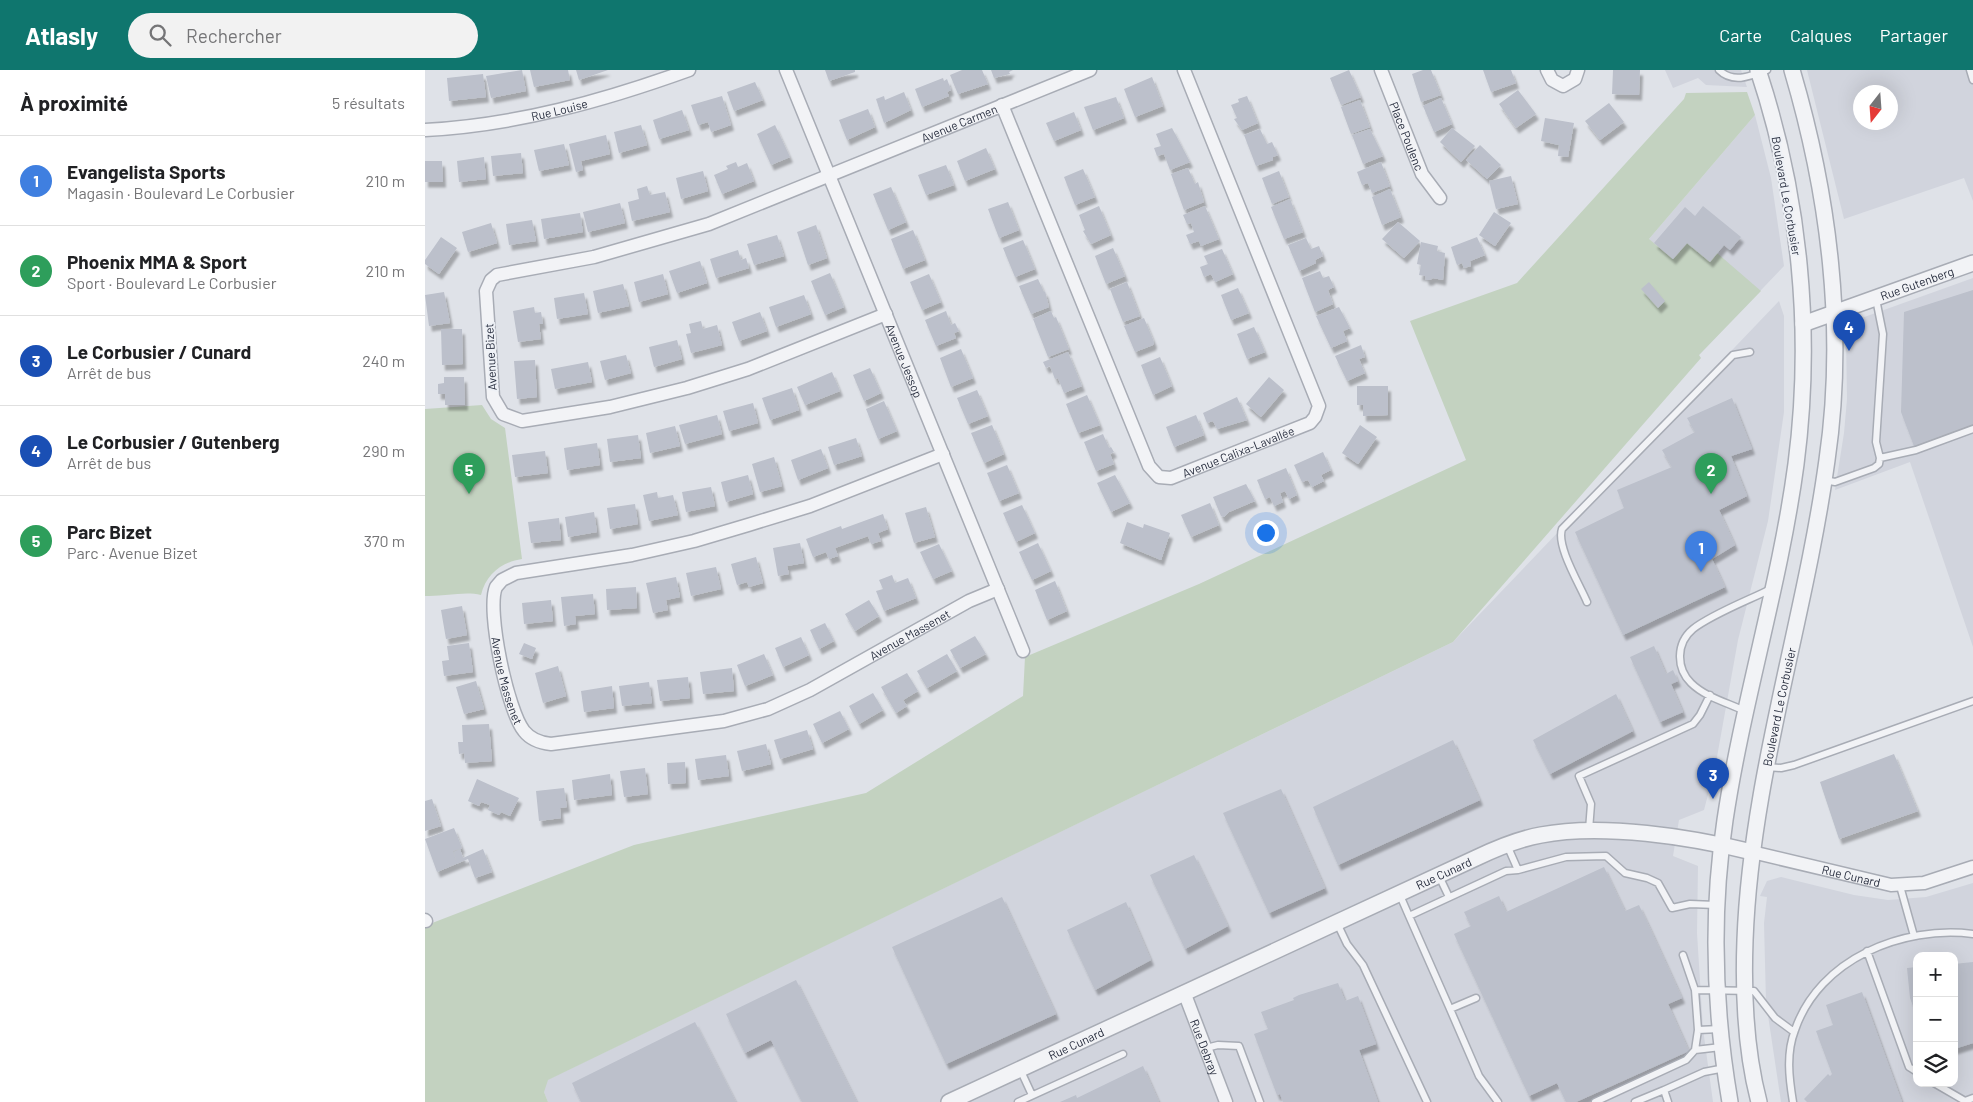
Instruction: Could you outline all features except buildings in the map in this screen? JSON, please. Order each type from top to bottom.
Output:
[{"type":"street","name":"Rue Louise","points":[[425,130],[502,122],[551,113],[615,96],[689,70]]},
{"type":"street","name":"Avenue Jessop","points":[[786,70],[828,177],[886,314],[1023,651]]},
{"type":"street","name":"Avenue Carmen","points":[[828,177],[1090,70]]},
{"type":"street","name":"Avenue Calixa-Lavallée","points":[[1002,105],[1149,466],[1159,477],[1171,478],[1310,423],[1315,417],[1319,406],[1184,70]]},
{"type":"street","name":"Place Poulenc","points":[[1381,70],[1422,174],[1440,198]]},
{"type":"street","points":[[1547,70],[1552,80],[1563,86],[1575,79],[1578,70]]},
{"type":"street","name":"Boulevard Le Corbusier","points":[[1759,1102],[1748,1046],[1744,990],[1751,852],[1765,767],[1824,480],[1833,399],[1834,313],[1825,220],[1808,128],[1792,70]]},
{"type":"street","name":"Boulevard Le Corbusier","points":[[1730,1102],[1722,1047],[1717,989],[1717,905],[1722,845],[1726,813],[1797,457],[1801,406],[1803,324],[1798,261],[1786,176],[1761,71]]},
{"type":"street","name":"Avenue Bizet","points":[[828,177],[725,219],[669,238],[594,257],[497,275],[491,280],[486,291],[494,401],[507,417],[522,421],[629,402],[748,369],[886,314]]},
{"type":"street","name":"Rue Gutenberg","points":[[1834,313],[1973,263]]},
{"type":"street","points":[[1803,324],[1834,313]]},
{"type":"street","name":"Avenue Massenet","points":[[943,454],[810,506],[694,541],[611,559],[511,575],[496,587],[493,608],[504,671],[519,722],[531,737],[551,744],[724,721],[753,714],[795,698],[969,601],[998,589]]},
{"type":"street","name":"Rue Cunard","points":[[949,1102],[1439,875],[1507,845],[1547,834],[1589,831],[1675,838],[1722,845],[1880,884],[1900,886],[1936,880],[1973,867]]},
{"type":"street","name":"Rue Debray","points":[[1184,992],[1226,1102]]},
{"type":"lane","points":[[1719,70],[1728,76],[1739,78],[1761,71]]},
{"type":"lane","points":[[1970,70],[1973,80]]},
{"type":"lane","points":[[1824,480],[1835,482],[1874,468],[1879,464],[1880,458],[1876,442],[1883,334],[1876,298]]},
{"type":"lane","points":[[1587,602],[1563,547],[1560,535],[1562,529],[1733,355],[1750,352]]},
{"type":"lane","points":[[1880,458],[1916,450],[1973,429]]},
{"type":"lane","points":[[1747,712],[1710,695],[1691,683],[1682,670],[1680,656],[1683,642],[1693,629],[1772,588]]},
{"type":"lane","points":[[1589,831],[1591,804],[1579,776],[1693,724],[1710,695]]},
{"type":"lane","points":[[1765,767],[1781,768],[1794,765],[1973,701]]},
{"type":"lane","points":[[1507,845],[1518,870]]},
{"type":"lane","points":[[1409,916],[1506,871],[1518,870],[1566,857],[1601,855],[1613,861],[1625,873],[1659,883],[1672,908],[1690,904],[1717,905]]},
{"type":"lane","points":[[1439,875],[1449,897]]},
{"type":"lane","points":[[1900,886],[1915,936]]},
{"type":"lane","points":[[1399,893],[1479,1076],[1498,1102]]},
{"type":"lane","points":[[1336,922],[1347,944],[1363,965],[1427,1102]]},
{"type":"lane","points":[[1793,1102],[1789,1071],[1794,1032],[1805,1008],[1828,980],[1852,959],[1867,951],[1915,936],[1942,932],[1973,934]]},
{"type":"lane","points":[[1867,951],[1909,1067],[1913,1070]]},
{"type":"lane","points":[[1595,1102],[1685,1060],[1695,1050],[1698,1030],[1695,990],[1683,955]]},
{"type":"lane","points":[[1695,990],[1751,990],[1758,994],[1775,1018],[1794,1032]]},
{"type":"lane","points":[[1450,1009],[1476,998]]},
{"type":"lane","points":[[1698,1030],[1720,1029]]},
{"type":"lane","points":[[1206,1048],[1219,1045],[1239,1046],[1260,1102]]},
{"type":"lane","points":[[1695,1050],[1722,1047]]},
{"type":"lane","points":[[1018,1102],[1123,1054]]},
{"type":"lane","points":[[1635,1102],[1704,1072],[1725,1068]]},
{"type":"lane","points":[[1020,1069],[1032,1095]]},
{"type":"lane","points":[[1941,1087],[1965,1101],[1973,1098]]},
{"type":"lane","points":[[1664,1090],[1668,1102]]},
{"type":"shaded area","points":[[1665,70],[1741,70],[1747,87],[1706,85],[1698,78],[1673,88]]},
{"type":"shaded area","points":[[1807,70],[1973,70],[1973,201],[1964,178],[1844,219]]},
{"type":"shaded area","points":[[1755,115],[1771,178],[1784,266],[1699,355],[1649,239]]},
{"type":"shaded area","points":[[1973,278],[1973,647],[1910,462],[1835,490],[1847,399],[1846,336],[1852,324],[1856,320]]},
{"type":"shaded area","points":[[1779,301],[1784,316],[1784,412],[1768,521],[1738,640],[1715,768],[1704,810],[1679,820],[1673,856],[1698,866],[1697,933],[1703,1029],[1713,1102],[548,1102],[543,1082],[1453,642]]},
{"type":"shaded area","points":[[1781,877],[1854,895],[1888,900],[1926,897],[1973,883],[1973,1102],[1781,1102],[1766,1002],[1764,923],[1767,897],[1760,896],[1767,881]]},
{"type":"green space","points":[[1747,92],[1755,115],[1649,239],[1673,259],[1687,243],[1717,253],[1761,291],[1699,355],[1701,358],[1453,642],[548,1080],[544,1092],[548,1102],[425,1102],[425,927],[427,925],[634,845],[866,793],[1023,696],[1025,657],[1199,584],[1466,460],[1410,321],[1517,283],[1684,99],[1686,93]]},
{"type":"green space","points":[[482,405],[491,419],[505,428],[522,559],[508,563],[496,570],[487,581],[481,595],[425,596],[425,409]]},
{"type":"place","name":"Le Corbusier / Gutenberg","points":[[1849,351]]},
{"type":"place","name":"Parc Bizet","points":[[469,494]]},
{"type":"place","name":"Phoenix MMA & Sport","points":[[1711,494]]},
{"type":"place","name":"Evangelista Sports","points":[[1701,572]]},
{"type":"place","name":"Le Corbusier / Cunard","points":[[1713,799]]}]
